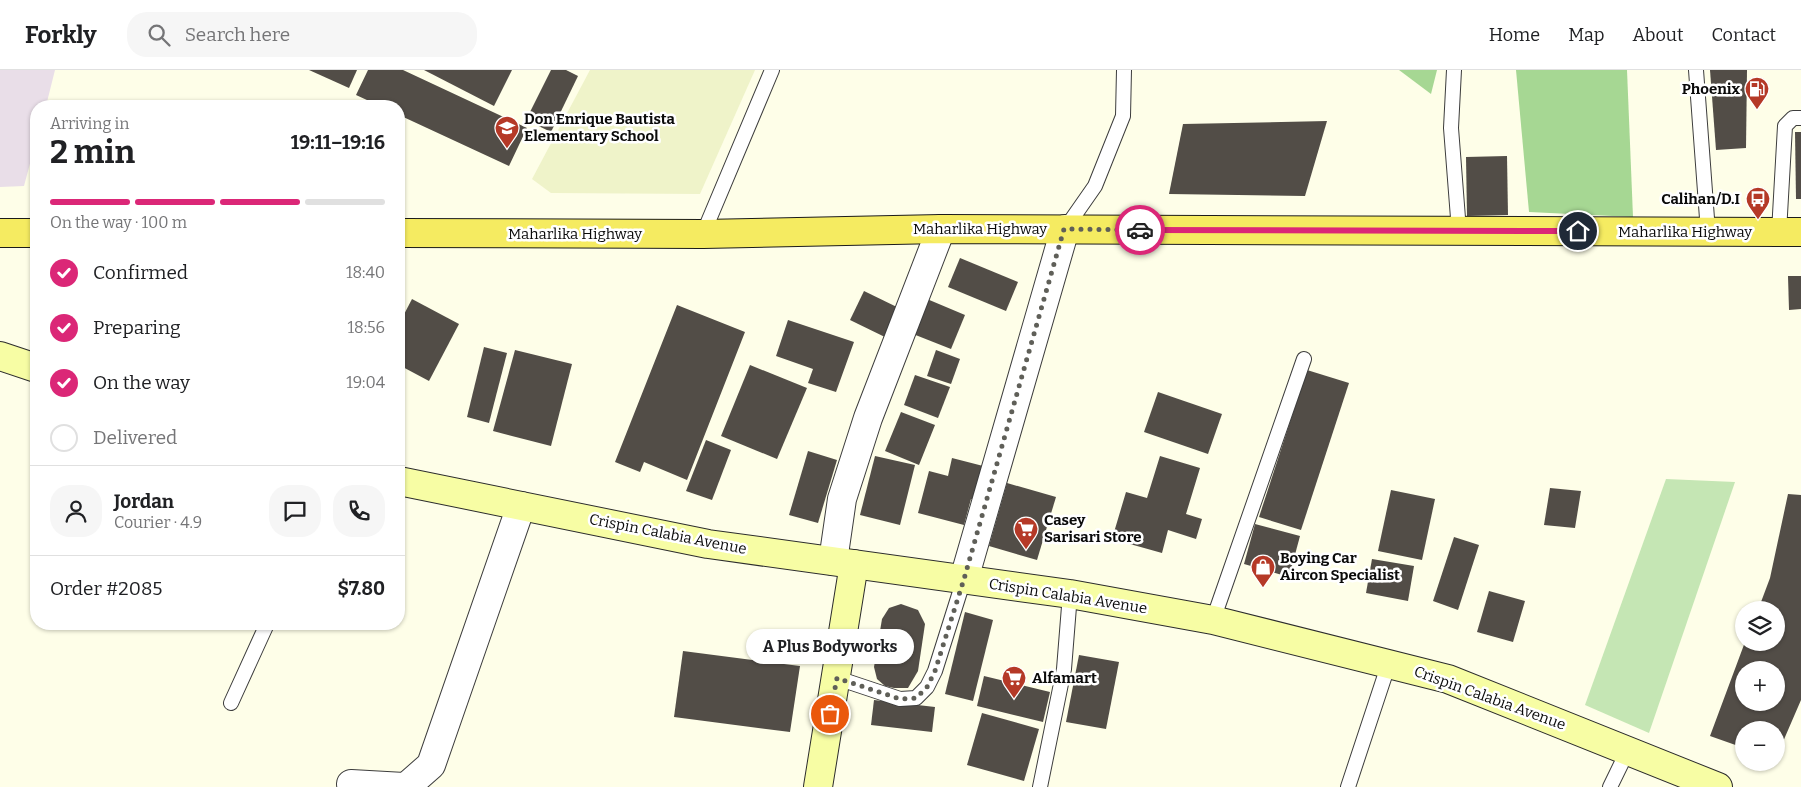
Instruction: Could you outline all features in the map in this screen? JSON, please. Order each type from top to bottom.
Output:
[{"type":"main road","name":"Maharlika Highway","points":[[405,233],[703,234],[941,228],[1790,232]]},
{"type":"main road","points":[[0,234],[30,233]]},
{"type":"main road","points":[[0,356],[30,366]]},
{"type":"main road","name":"Crispin Calabia Avenue","points":[[405,482],[708,544],[1070,594],[1213,620],[1448,679],[1718,787]]},
{"type":"main road","points":[[818,787],[837,678],[843,563]]},
{"type":"street","points":[[843,563],[842,499],[868,418],[941,228]]},
{"type":"street","points":[[964,579],[1064,229]]},
{"type":"street","points":[[351,784],[405,787],[431,765],[521,506]]},
{"type":"lane","points":[[703,234],[772,70]]},
{"type":"lane","points":[[1064,229],[1094,186],[1123,116],[1124,70]]},
{"type":"lane","points":[[1454,70],[1451,128],[1459,231]]},
{"type":"lane","points":[[1696,70],[1708,232]]},
{"type":"lane","points":[[1790,232],[1785,126],[1793,118],[1801,118]]},
{"type":"lane","points":[[1213,620],[1304,359]]},
{"type":"lane","points":[[837,678],[900,699],[916,698],[927,687],[935,671],[964,579]]},
{"type":"lane","points":[[1040,787],[1064,669],[1070,594]]},
{"type":"lane","points":[[231,703],[264,630]]},
{"type":"lane","points":[[1348,787],[1389,663]]},
{"type":"lane","points":[[1610,787],[1628,750]]},
{"type":"shaded area","points":[[0,70],[55,70],[48,100],[30,100],[30,164],[24,186],[0,187]]},
{"type":"green space","points":[[590,70],[755,70],[700,194],[551,193],[532,179]]},
{"type":"green space","points":[[1399,70],[1437,70],[1431,94]]},
{"type":"green space","points":[[1516,70],[1627,70],[1633,217],[1529,212]]},
{"type":"green space","points":[[1666,479],[1735,482],[1649,733],[1585,705]]},
{"type":"building","points":[[309,70],[357,70],[349,88]]},
{"type":"building","points":[[368,70],[403,70],[527,128],[509,166],[405,118],[405,100],[367,100],[356,95]]},
{"type":"building","points":[[424,70],[512,70],[494,106]]},
{"type":"building","points":[[551,70],[566,70],[578,76],[551,132],[526,120]]},
{"type":"building","points":[[1710,70],[1747,70],[1746,148],[1716,150]]},
{"type":"building","points":[[1327,121],[1305,196],[1169,194],[1183,124]]},
{"type":"building","points":[[1795,132],[1801,132],[1801,199],[1796,199]]},
{"type":"building","points":[[1507,156],[1508,215],[1467,216],[1466,157]]},
{"type":"building","points":[[960,258],[1018,282],[1006,311],[948,287]]},
{"type":"building","points":[[1788,276],[1801,276],[1801,309],[1789,310]]},
{"type":"building","points":[[864,291],[903,310],[889,339],[850,320]]},
{"type":"building","points":[[412,299],[459,324],[429,381],[405,368],[405,312]]},
{"type":"building","points":[[927,299],[965,315],[951,349],[913,334]]},
{"type":"building","points":[[677,305],[745,332],[687,480],[644,462],[640,472],[615,462]]},
{"type":"building","points":[[788,320],[854,342],[836,392],[808,383],[813,369],[776,356]]},
{"type":"building","points":[[484,347],[507,353],[489,423],[467,417]]},
{"type":"building","points":[[515,350],[572,364],[551,446],[493,431]]},
{"type":"building","points":[[936,350],[960,359],[951,384],[927,376]]},
{"type":"building","points":[[750,365],[807,388],[777,459],[721,436]]},
{"type":"building","points":[[1307,370],[1349,383],[1301,530],[1259,517]]},
{"type":"building","points":[[915,375],[950,387],[938,418],[904,405]]},
{"type":"building","points":[[1158,392],[1222,414],[1208,454],[1144,432]]},
{"type":"building","points":[[901,412],[935,425],[919,465],[885,451]]},
{"type":"building","points":[[706,440],[731,450],[712,500],[686,491]]},
{"type":"building","points":[[808,451],[837,460],[818,523],[789,515]]},
{"type":"building","points":[[875,456],[915,465],[900,525],[860,515]]},
{"type":"building","points":[[1160,456],[1200,468],[1186,514],[1202,519],[1196,539],[1168,530],[1162,553],[1112,539],[1126,492],[1147,498]]},
{"type":"building","points":[[952,458],[987,467],[978,501],[971,499],[964,525],[918,513],[929,471],[948,476]]},
{"type":"building","points":[[1007,483],[1056,497],[1037,560],[989,546]]},
{"type":"building","points":[[1550,488],[1581,491],[1575,528],[1544,525]]},
{"type":"building","points":[[1391,490],[1435,499],[1422,560],[1378,551]]},
{"type":"building","points":[[1788,494],[1801,495],[1801,700],[1785,737],[1785,721],[1735,721],[1735,745],[1710,736],[1735,669],[1735,711],[1785,711],[1785,661],[1738,661],[1742,651],[1785,651],[1785,601],[1761,601],[1770,578]]},
{"type":"building","points":[[1255,524],[1300,536],[1289,577],[1244,564]]},
{"type":"building","points":[[1454,537],[1479,545],[1458,610],[1433,601]]},
{"type":"building","points":[[1372,559],[1414,566],[1408,601],[1366,593]]},
{"type":"building","points":[[1489,591],[1525,601],[1513,642],[1477,632]]},
{"type":"building","points":[[901,604],[918,610],[925,624],[918,671],[908,688],[894,688],[885,686],[877,679],[874,667],[882,619],[889,608]]},
{"type":"building","points":[[965,612],[993,620],[973,701],[945,694]]},
{"type":"building","points":[[683,651],[800,666],[790,732],[674,717]]},
{"type":"building","points":[[1079,655],[1119,662],[1106,729],[1066,722]]},
{"type":"building","name":"Alfamart","points":[[984,676],[1050,692],[1043,722],[977,706]]},
{"type":"building","points":[[874,700],[935,707],[932,732],[871,725]]},
{"type":"building","points":[[982,713],[1039,729],[1024,781],[967,765]]},
{"type":"way so far","points":[[830,714],[837,678],[900,699],[916,698],[927,687],[935,671],[964,579],[1064,229],[1140,230]]},
{"type":"place","name":"Phoenix","points":[[1757,110]]},
{"type":"place","name":"Don Enrique Bautista Elementary School","points":[[507,149]]},
{"type":"place","name":"Calihan/D.I","points":[[1758,220]]},
{"type":"place","name":"Casey Sarisari Store","points":[[1026,550]]},
{"type":"place","name":"Boying Car Aircon Specialist","points":[[1263,588]]},
{"type":"place","name":"Alfamart","points":[[1014,699]]},
{"type":"place","name":"A Plus Bodyworks","points":[[830,714]]},
{"type":"route","points":[[1140,230],[1578,231]]}]
